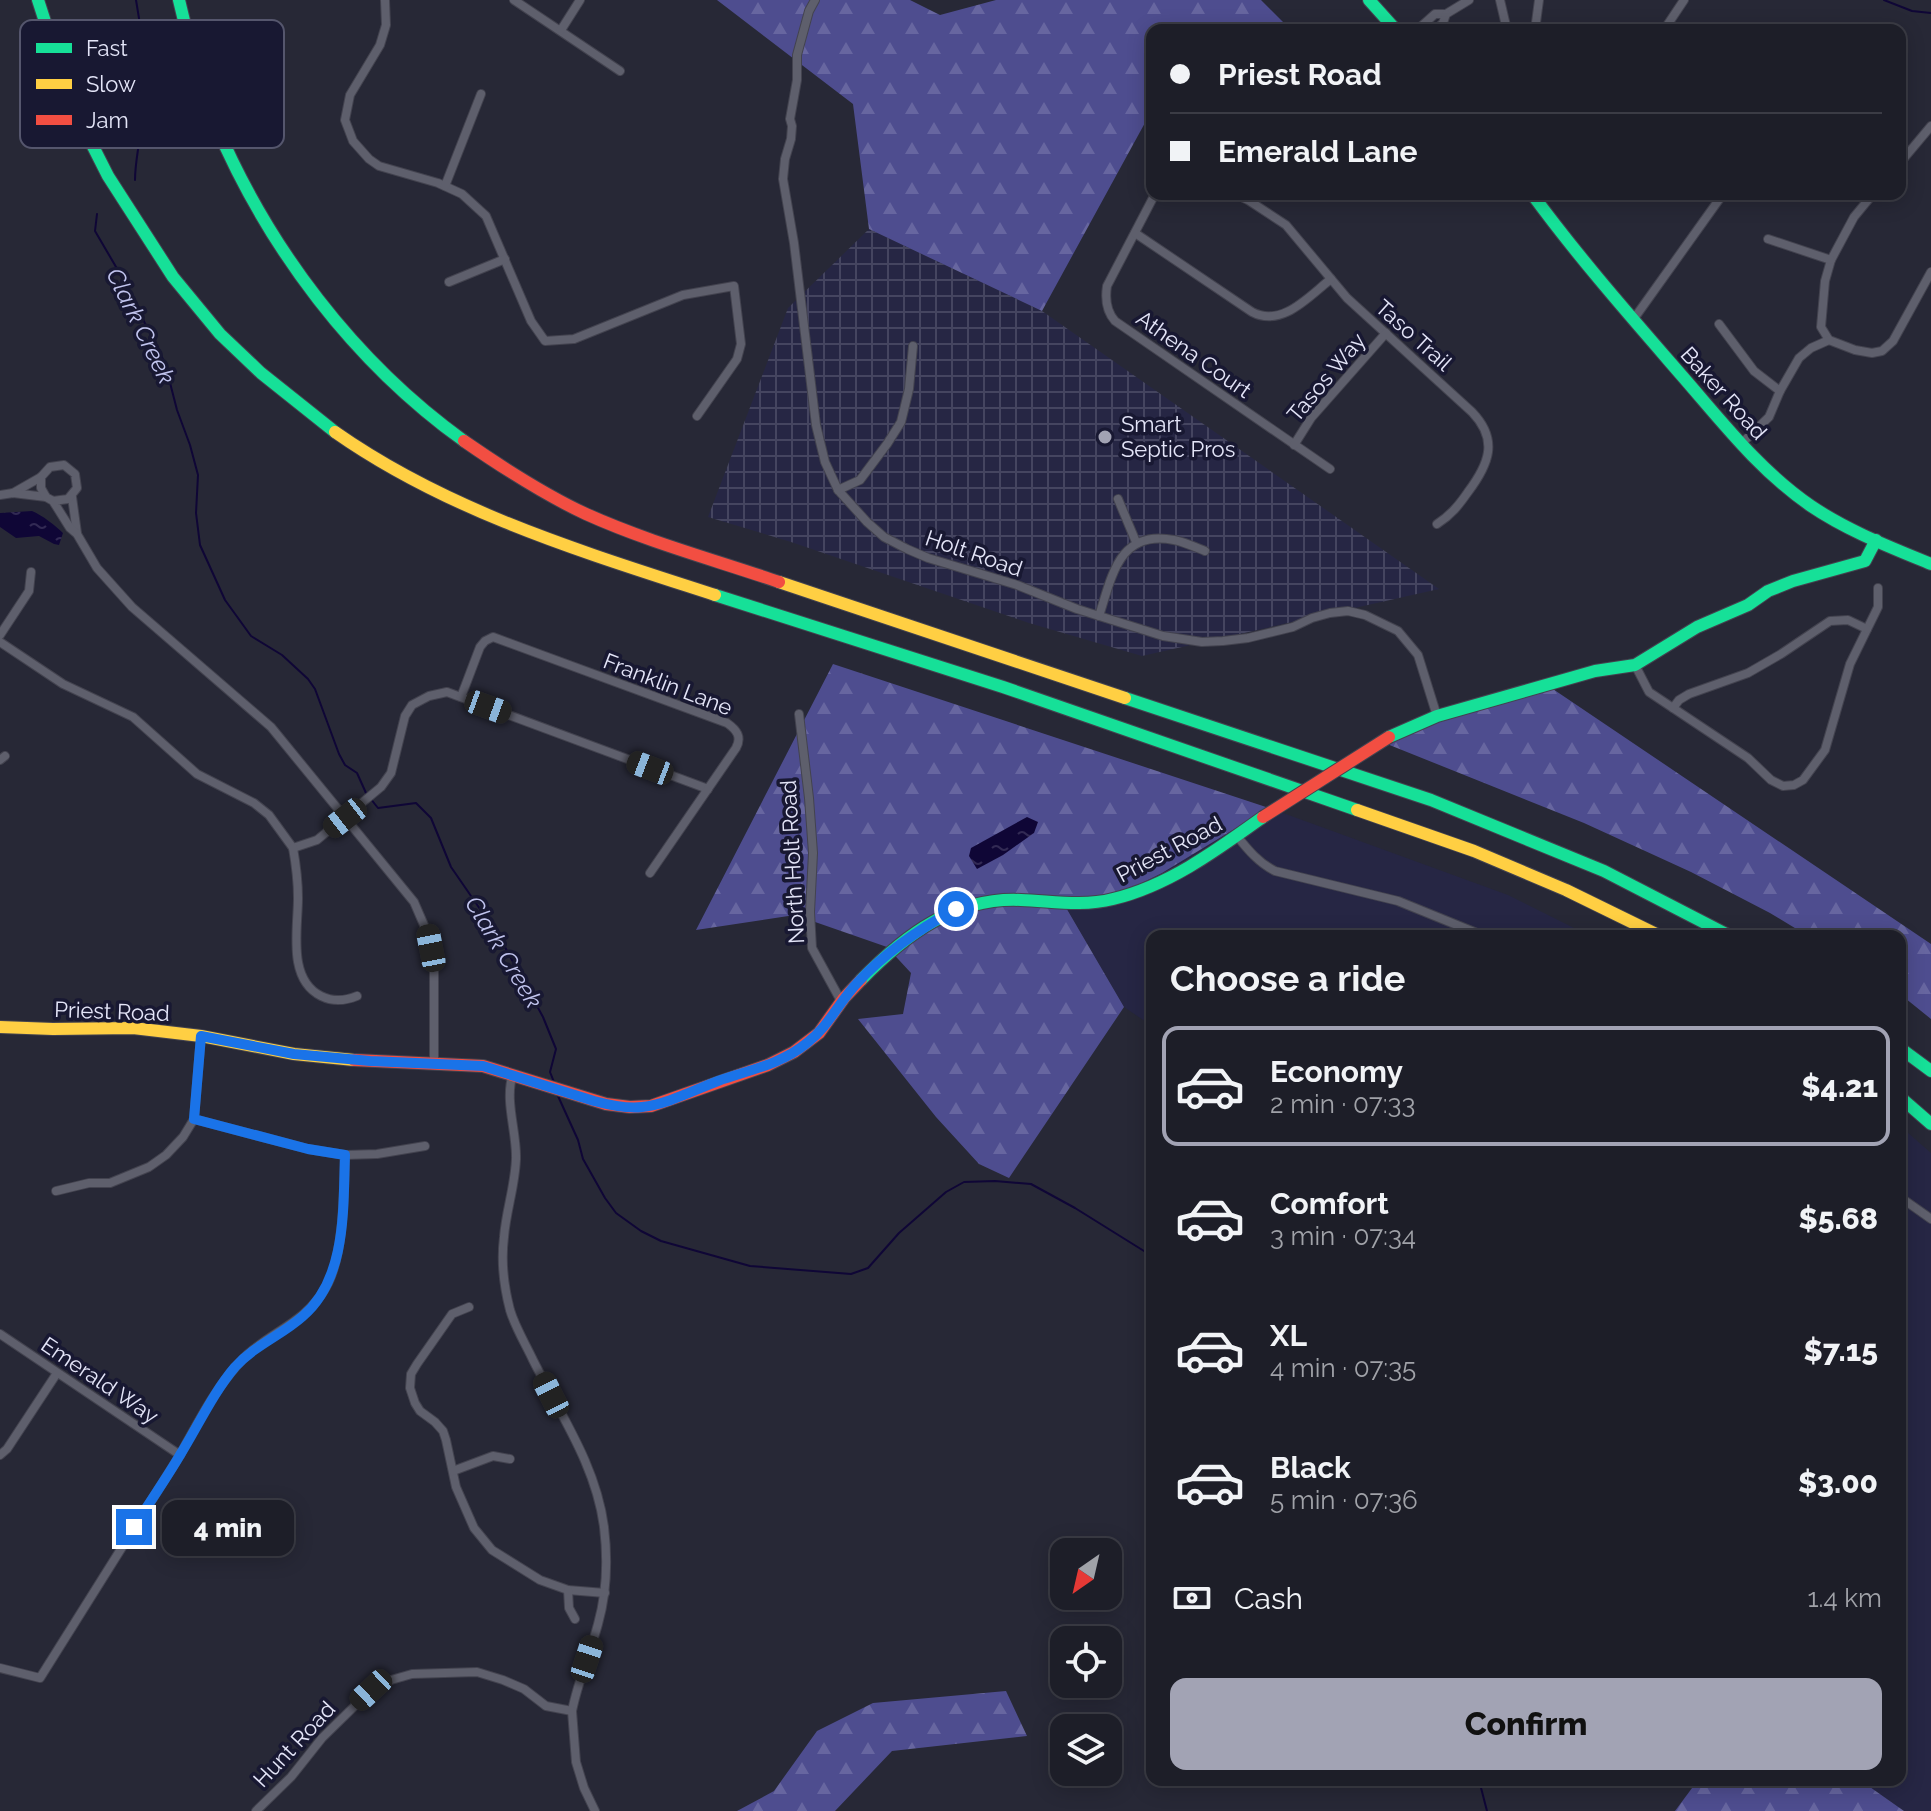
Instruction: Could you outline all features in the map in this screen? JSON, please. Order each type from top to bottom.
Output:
[{"type":"main road","points":[[38,0],[44,20]]},
{"type":"main road","points":[[179,0],[184,20]]},
{"type":"main road","points":[[1369,0],[1391,24]]},
{"type":"main road","points":[[94,148],[108,176],[173,277],[220,334],[321,423],[403,476],[484,514],[567,547],[1003,687],[1474,851],[1556,885],[1648,930]]},
{"type":"main road","points":[[227,148],[260,213],[299,276],[341,329],[388,378],[453,434],[522,480],[576,509],[654,540],[1431,800],[1604,871],[1718,930]]},
{"type":"main road","name":"Baker Road","points":[[1536,200],[1633,320],[1760,463],[1809,505],[1835,521],[1931,564]]},
{"type":"main road","name":"Priest Road","points":[[0,1027],[133,1028],[201,1036],[294,1054],[483,1066],[610,1105],[640,1107],[656,1104],[764,1068],[806,1045],[869,971],[937,919],[956,909],[1008,899],[1080,903],[1113,899],[1146,887],[1237,836],[1389,737],[1437,716],[1595,671],[1635,665],[1697,627],[1736,611],[1768,591],[1865,561],[1876,540]]},
{"type":"main road","points":[[1906,1045],[1931,1061]]},
{"type":"main road","points":[[1906,1052],[1931,1071]]},
{"type":"main road","points":[[1906,1091],[1931,1110]]},
{"type":"main road","points":[[1906,1102],[1931,1124]]},
{"type":"street","points":[[385,0],[386,25],[380,45],[350,95],[345,120],[353,141],[379,166],[445,186],[462,194],[486,216],[531,321],[545,341],[574,339],[683,295],[734,286],[741,344],[737,359],[697,416]]},
{"type":"street","points":[[514,0],[620,71]]},
{"type":"street","points":[[561,30],[580,0]]},
{"type":"street","name":"Holt Road","points":[[815,0],[797,55],[797,80],[790,119],[791,139],[783,179],[816,425],[825,462],[838,490],[884,537],[907,549],[1163,636],[1202,642],[1248,638],[1293,627],[1330,613],[1348,611],[1365,615],[1398,631],[1418,655],[1437,716]]},
{"type":"street","points":[[1424,24],[1435,14],[1446,14],[1469,0]]},
{"type":"street","points":[[1500,0],[1506,24]]},
{"type":"street","points":[[1536,24],[1539,0]]},
{"type":"street","points":[[1668,24],[1684,0]]},
{"type":"street","points":[[1442,24],[1446,14]]},
{"type":"street","points":[[445,186],[481,94]]},
{"type":"street","points":[[1906,156],[1931,126]]},
{"type":"street","name":"Athena Court","points":[[1152,200],[1107,286],[1106,300],[1111,317],[1330,469]]},
{"type":"street","name":"Taso Trail","points":[[1252,200],[1286,225],[1347,298],[1478,419],[1489,445],[1484,469],[1452,513],[1437,524]]},
{"type":"street","points":[[1633,320],[1719,200]]},
{"type":"street","points":[[1868,200],[1854,217],[1831,260],[1825,281],[1821,327],[1829,340],[1855,350],[1882,351],[1893,341],[1931,272]]},
{"type":"street","points":[[1135,233],[1264,317],[1289,312],[1331,279]]},
{"type":"street","points":[[1768,239],[1831,260]]},
{"type":"street","points":[[449,282],[505,259]]},
{"type":"street","points":[[1719,324],[1754,371],[1780,391]]},
{"type":"street","name":"Tasos Way","points":[[1294,445],[1311,418],[1386,333]]},
{"type":"street","points":[[1742,443],[1769,417],[1799,358],[1811,348],[1829,340]]},
{"type":"street","points":[[838,490],[860,480],[901,422],[909,389],[913,346]]},
{"type":"street","points":[[13,493],[41,477],[46,469],[55,465],[69,467],[78,484],[72,497],[77,534]]},
{"type":"street","points":[[41,477],[41,488],[118,594],[271,727],[414,902],[427,932],[434,964],[434,1064]]},
{"type":"street","points":[[0,495],[13,493],[63,501],[72,497]]},
{"type":"street","points":[[1118,499],[1136,542]]},
{"type":"street","points":[[1099,616],[1114,571],[1136,542],[1156,538],[1175,540],[1205,551]]},
{"type":"street","points":[[0,635],[29,591],[31,572]]},
{"type":"street","points":[[1635,665],[1649,692],[1748,758],[1771,780],[1783,786],[1794,785],[1803,780],[1825,750],[1850,664],[1878,607],[1878,588]]},
{"type":"street","points":[[1673,708],[1689,694],[1748,673],[1830,621],[1848,620],[1867,629]]},
{"type":"street","name":"Franklin Lane","points":[[461,697],[480,647],[493,637],[727,723],[737,731],[738,744],[650,873]]},
{"type":"street","points":[[0,642],[63,684],[133,717],[197,774],[254,803],[269,815],[293,848],[297,870],[297,958],[302,978],[323,997],[337,1001],[357,996]]},
{"type":"street","points":[[293,848],[317,840],[373,795],[391,773],[405,716],[412,705],[429,696],[447,692],[708,789]]},
{"type":"street","name":"North Holt Road","points":[[799,714],[813,853],[812,948],[841,1001]]},
{"type":"street","points":[[1237,836],[1254,856],[1275,871],[1398,901],[1469,930]]},
{"type":"street","points":[[56,1191],[89,1183],[110,1183],[149,1167],[183,1137],[194,1119],[201,1036]]},
{"type":"street","points":[[513,1074],[510,1094],[516,1156],[503,1238],[507,1296],[516,1326],[579,1444],[595,1489],[605,1541],[605,1593],[572,1711],[576,1762],[595,1811]]},
{"type":"street","points":[[194,1119],[308,1149],[345,1155],[377,1154],[425,1146]]},
{"type":"street","points":[[0,1668],[40,1678],[234,1368],[250,1352],[303,1317],[326,1288],[339,1244],[345,1155]]},
{"type":"street","points":[[1906,1201],[1931,1219]]},
{"type":"street","points":[[469,1307],[452,1314],[411,1374],[410,1388],[420,1411],[443,1431],[456,1487],[474,1528],[492,1550],[540,1580],[568,1590],[605,1593]]},
{"type":"street","name":"Emerald Way","points":[[0,1334],[180,1455]]},
{"type":"street","points":[[0,1455],[57,1373]]},
{"type":"street","points":[[453,1471],[493,1456],[510,1459]]},
{"type":"street","points":[[568,1590],[569,1608],[575,1619]]},
{"type":"street","name":"Hunt Road","points":[[256,1811],[291,1777],[322,1738],[371,1690],[402,1677],[477,1672],[524,1689],[546,1706],[572,1711]]},
{"type":"shaded area","points":[[869,229],[1042,311],[1439,589],[1142,656],[1029,623],[708,517],[788,308]]},
{"type":"shaded area","points":[[1269,808],[1508,895],[1578,930],[1146,930],[1146,1022],[1124,1007],[1061,899]]},
{"type":"shaded area","points":[[1906,1131],[1931,1153],[1931,1811],[1904,1811],[1869,1786],[1906,1786]]},
{"type":"green space","points":[[717,0],[910,0],[940,15],[996,0],[1261,0],[1285,24],[1146,24],[1146,121],[1042,311],[869,229],[853,104]]},
{"type":"green space","points":[[833,664],[1269,808],[1134,887],[1096,897],[1061,899],[1124,1007],[1009,1178],[979,1164],[936,1117],[858,1019],[903,1014],[911,973],[887,947],[795,915],[696,930]]},
{"type":"green space","points":[[1544,683],[1931,944],[1931,1019],[1906,999],[1906,930],[1798,930],[1691,872],[1584,823],[1377,740]]},
{"type":"green space","points":[[1006,1691],[1027,1736],[892,1751],[835,1811],[737,1811],[774,1791],[817,1731],[873,1703]]},
{"type":"green space","points":[[1694,1786],[1869,1786],[1904,1811],[1675,1811]]},
{"type":"water","points":[[32,511],[63,533],[59,545],[39,536],[16,538],[0,527],[0,513]]},
{"type":"water","points":[[1027,817],[1038,822],[1034,833],[977,869],[969,856],[971,848]]},
{"type":"waterway","name":"Clark Creek","points":[[136,0],[139,20]]},
{"type":"waterway","points":[[1884,0],[1912,11],[1931,13]]},
{"type":"waterway","name":"Clark Creek","points":[[135,180],[138,148]]},
{"type":"waterway","name":"Clark Creek","points":[[97,214],[95,231],[119,272],[168,375],[198,475],[196,513],[200,545],[225,600],[251,636],[282,655],[308,679],[315,689],[339,754],[345,765],[357,773],[366,793]]},
{"type":"waterway","name":"Clark Creek","points":[[370,798],[378,808],[416,803],[431,818],[451,867],[500,938],[543,1017],[556,1049],[550,1072],[554,1082]]},
{"type":"waterway","name":"Clark Creek","points":[[558,1096],[583,1159],[616,1213],[661,1241],[750,1266],[851,1274],[868,1268],[899,1233],[946,1192],[964,1182],[1031,1184],[1146,1252]]},
{"type":"waterway","name":"Clark Creek","points":[[1481,1786],[1487,1811]]},
{"type":"traffic: fast","points":[[38,0],[44,20]]},
{"type":"traffic: fast","points":[[179,0],[184,20]]},
{"type":"traffic: fast","points":[[1369,0],[1391,24]]},
{"type":"traffic: fast","points":[[94,148],[108,176],[173,277],[220,334],[261,373],[335,432]]},
{"type":"traffic: fast","points":[[226,148],[261,214],[318,299],[386,376],[464,441]]},
{"type":"traffic: fast","points":[[1537,200],[1625,310],[1728,429],[1775,478],[1811,506],[1840,523],[1931,564]]},
{"type":"traffic: fast","points":[[1389,737],[1437,716],[1595,671],[1635,665],[1697,627],[1748,605],[1768,591],[1865,561],[1876,540]]},
{"type":"traffic: fast","points":[[715,595],[1003,687],[1357,810]]},
{"type":"traffic: fast","points":[[1125,698],[1431,800],[1604,871],[1718,930]]},
{"type":"traffic: fast","points":[[861,980],[914,934],[953,912],[997,901],[1090,903],[1133,893],[1191,866],[1263,817]]},
{"type":"traffic: fast","points":[[1906,1052],[1931,1071]]},
{"type":"traffic: fast","points":[[1906,1102],[1931,1124]]},
{"type":"traffic: slow","points":[[335,432],[424,485],[471,507],[567,546],[715,595]]},
{"type":"traffic: slow","points":[[779,582],[1125,698]]},
{"type":"traffic: slow","points":[[1357,810],[1474,851],[1566,890],[1648,930]]},
{"type":"traffic: slow","points":[[0,1027],[133,1028],[201,1036],[294,1054],[354,1060]]},
{"type":"traffic: jam","points":[[464,441],[554,498],[586,514],[657,542],[779,582]]},
{"type":"traffic: jam","points":[[1263,817],[1389,737]]},
{"type":"traffic: jam","points":[[354,1060],[483,1066],[606,1104],[651,1106],[768,1065],[794,1052],[819,1033],[861,980]]},
{"type":"place","name":"Smart Septic Pros","points":[[1105,437]]},
{"type":"route","points":[[134,1527],[234,1368],[250,1352],[303,1317],[326,1288],[339,1244],[345,1155],[308,1149],[194,1119],[201,1036],[294,1054],[483,1066],[594,1101],[640,1107],[764,1068],[806,1045],[869,971],[937,919],[956,909]]}]
